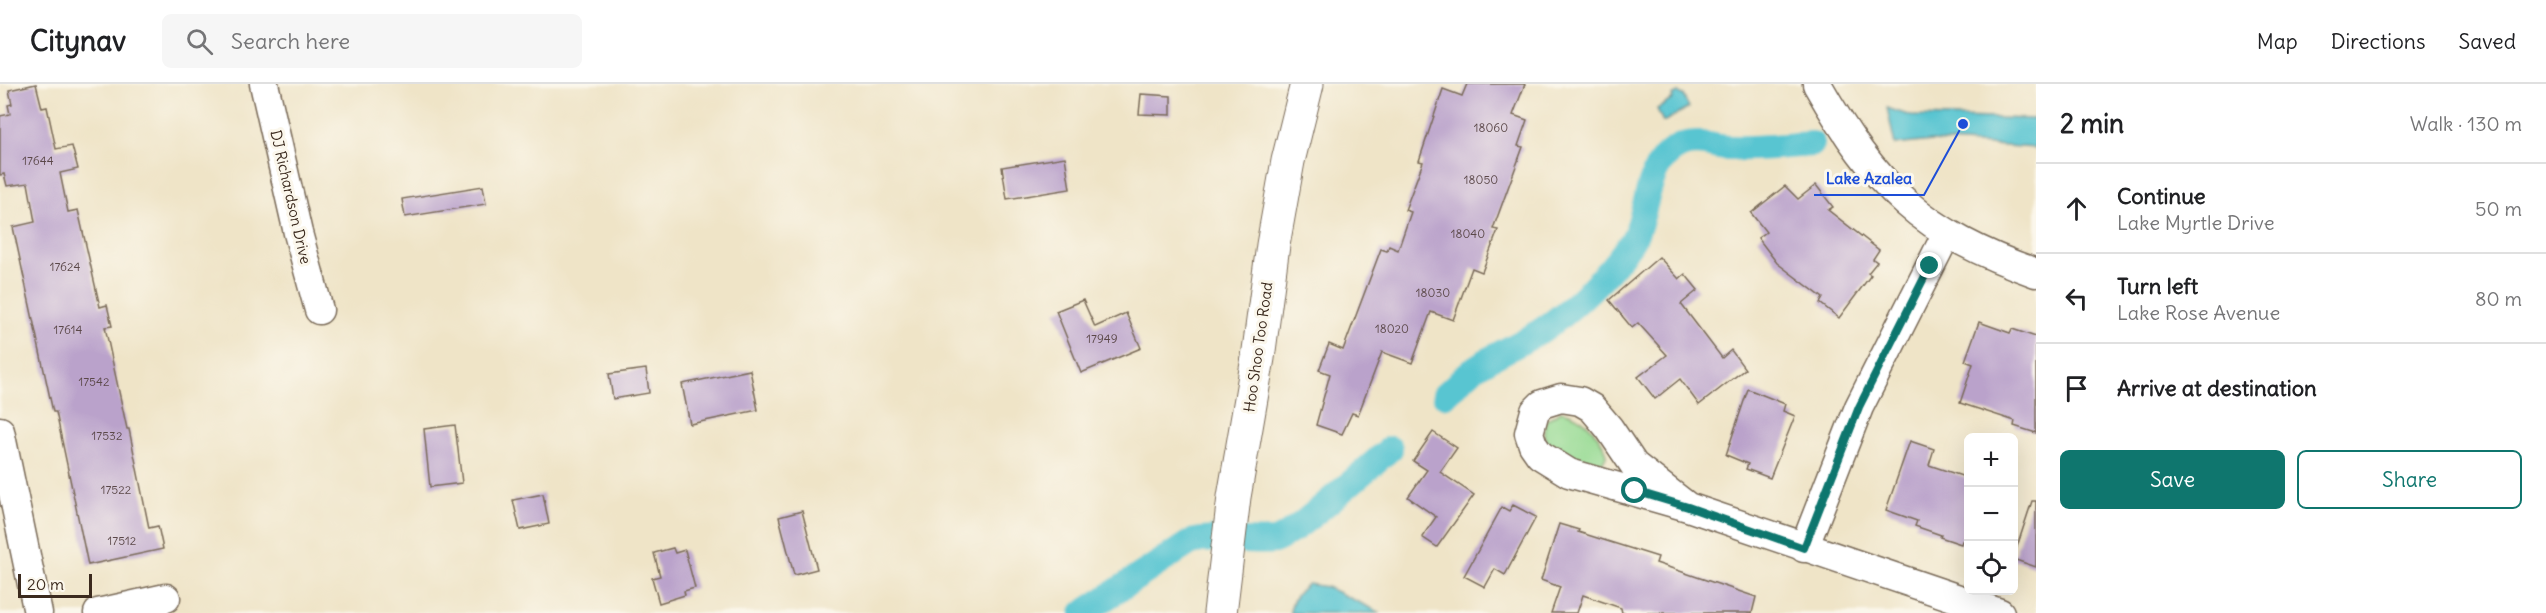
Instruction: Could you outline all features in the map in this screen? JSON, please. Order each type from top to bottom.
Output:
[{"type":"street","name":"DJ Richardson Drive","points":[[264,84],[298,233],[319,310]]},
{"type":"street","name":"Hoo Shoo Too Road","points":[[1220,613],[1275,234],[1288,160],[1307,84]]},
{"type":"street","points":[[1817,84],[1866,162],[1899,198],[1947,233],[2005,262],[2036,273]]},
{"type":"street","points":[[1804,548],[1859,407],[1947,233]]},
{"type":"street","points":[[1688,507],[1634,465],[1609,428],[1592,408],[1580,401],[1561,398],[1542,404],[1535,411],[1529,433],[1533,445],[1540,455],[1553,466],[1569,473],[1688,507],[2000,613]]},
{"type":"street","points":[[0,431],[38,613]]},
{"type":"street","points":[[98,613],[166,598]]},
{"type":"green space","points":[[1561,411],[1576,416],[1595,432],[1607,454],[1602,463],[1577,461],[1552,448],[1544,432],[1546,420]]},
{"type":"water","points":[[1678,93],[1683,95],[1689,108],[1663,122],[1657,109]]},
{"type":"water","points":[[1887,108],[1911,116],[2036,119],[2036,148],[1932,141],[1895,145]]},
{"type":"water","points":[[1308,584],[1327,587],[1381,613],[1290,613],[1296,597]]},
{"type":"building","points":[[36,84],[42,108],[47,107],[56,149],[72,146],[78,169],[60,173],[68,212],[78,210],[100,307],[107,305],[112,326],[105,327],[149,528],[158,526],[163,549],[88,565],[56,412],[53,412],[13,227],[35,222],[28,183],[7,186],[4,174],[0,175],[0,116],[10,114],[8,105],[12,104],[9,90]]},
{"type":"building","points":[[1467,84],[1525,84],[1513,115],[1527,120],[1518,146],[1523,147],[1493,229],[1498,230],[1482,272],[1472,268],[1453,320],[1431,312],[1412,363],[1382,352],[1358,415],[1352,413],[1342,434],[1316,425],[1330,374],[1319,370],[1329,344],[1343,350],[1381,249],[1387,251],[1389,246],[1398,250],[1411,212],[1405,210],[1423,162],[1419,161],[1443,89],[1462,96]]},
{"type":"building","points":[[1141,94],[1171,96],[1171,115],[1139,114]]},
{"type":"building","points":[[1065,157],[1070,189],[1007,199],[1002,167]]},
{"type":"building","points":[[1816,185],[1833,207],[1828,210],[1879,250],[1873,259],[1877,262],[1868,273],[1871,275],[1839,318],[1820,303],[1823,298],[1777,263],[1758,238],[1766,232],[1751,213],[1785,186],[1798,199]]},
{"type":"building","points":[[483,186],[486,204],[405,217],[402,199]]},
{"type":"building","points":[[1659,257],[1679,279],[1685,274],[1698,290],[1681,304],[1722,358],[1731,350],[1745,369],[1699,405],[1680,379],[1655,399],[1638,377],[1667,355],[1638,323],[1632,328],[1609,300]]},
{"type":"building","points":[[1083,300],[1095,327],[1126,313],[1141,348],[1081,373],[1056,311]]},
{"type":"building","points":[[1979,322],[2010,333],[2012,329],[2036,337],[2036,433],[2014,426],[2015,421],[1960,403],[1973,364],[1965,361]]},
{"type":"building","points":[[646,369],[649,393],[613,399],[609,374]]},
{"type":"building","points":[[750,370],[758,410],[690,424],[682,384]]},
{"type":"building","points":[[1748,389],[1785,404],[1783,411],[1795,416],[1770,478],[1746,469],[1748,464],[1726,455]]},
{"type":"building","points":[[455,425],[462,483],[430,487],[424,429]]},
{"type":"building","points":[[1433,432],[1457,448],[1440,472],[1474,495],[1437,547],[1422,537],[1436,517],[1408,497],[1427,470],[1413,461]]},
{"type":"building","points":[[1910,441],[1934,449],[1929,465],[1964,477],[1964,542],[1961,544],[1915,526],[1917,521],[1886,510]]},
{"type":"building","points":[[543,494],[549,524],[520,530],[513,500]]},
{"type":"building","points":[[2032,501],[2036,501],[2036,567],[2018,561],[2018,544]]},
{"type":"building","points":[[1513,505],[1536,517],[1505,575],[1495,569],[1485,587],[1464,576],[1502,507],[1509,511]]},
{"type":"building","points":[[802,511],[817,569],[794,575],[779,517]]},
{"type":"building","points":[[1559,524],[1658,557],[1656,563],[1756,597],[1752,613],[1622,613],[1621,608],[1583,595],[1577,613],[1551,613],[1560,587],[1541,580]]},
{"type":"building","points":[[673,548],[675,553],[685,550],[695,588],[684,591],[685,595],[659,603],[652,578],[660,576],[654,553]]},
{"type":"waterway","points":[[1445,395],[1475,368],[1534,335],[1554,321],[1601,279],[1637,232],[1653,177],[1668,154],[1681,146],[1694,143],[1725,148],[1812,144]]},
{"type":"waterway","points":[[1083,613],[1191,542],[1212,539],[1264,542],[1283,537],[1313,515],[1390,449]]},
{"type":"place","name":"Lake Azalea","points":[[1963,124]]},
{"type":"route","points":[[1635,491],[1804,548],[1826,486],[1859,407],[1930,266]]}]
